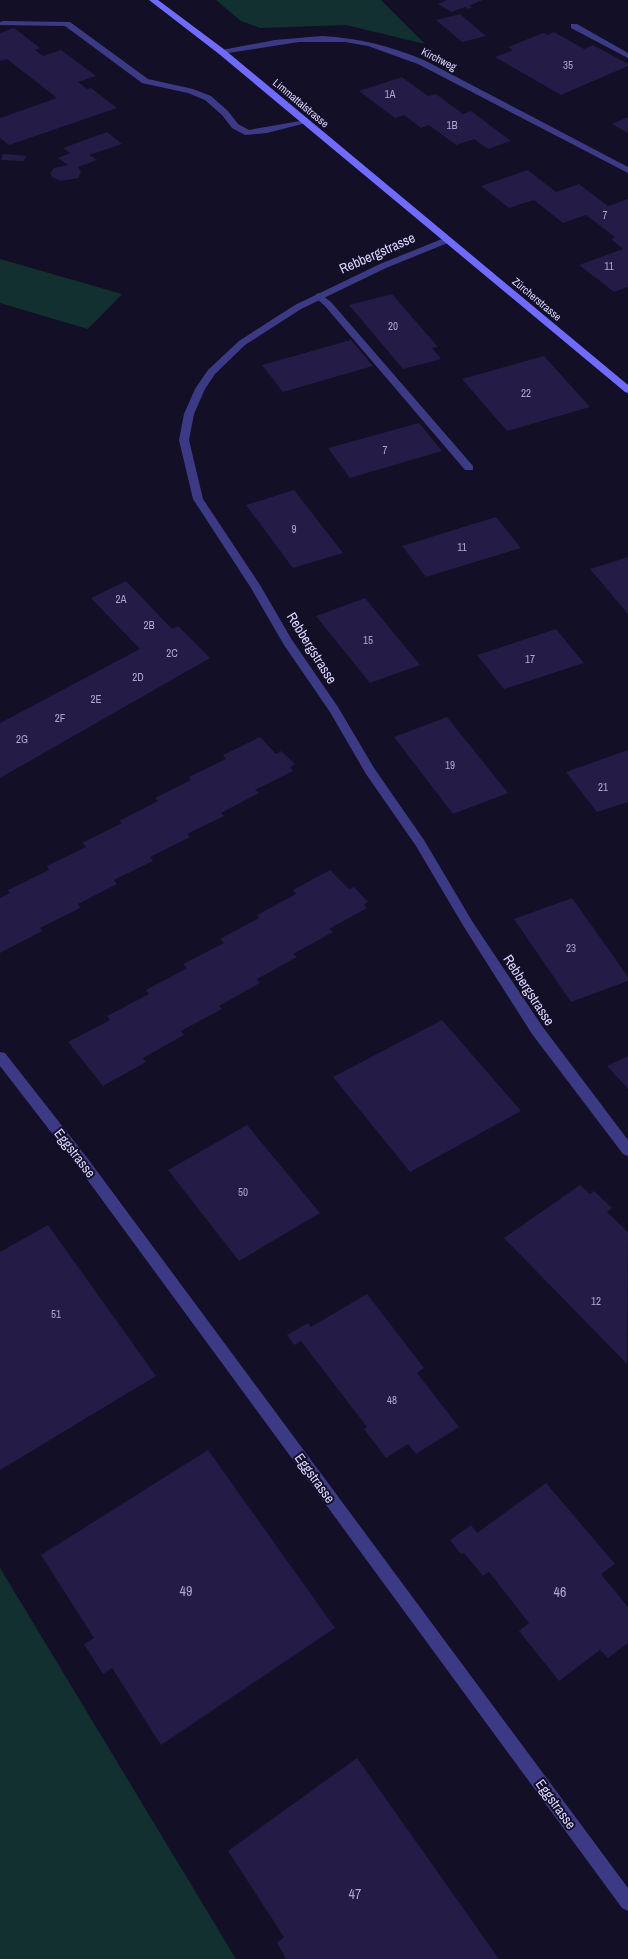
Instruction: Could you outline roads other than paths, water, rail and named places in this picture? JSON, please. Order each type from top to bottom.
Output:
[{"type":"main road","name":"Limmattalstrasse","points":[[153,0],[222,52],[431,227]]},
{"type":"main road","name":"Zürcherstrasse","points":[[431,227],[628,390]]},
{"type":"street","points":[[3,23],[67,24],[145,81],[190,91],[208,98],[225,113],[235,126],[248,133],[267,132],[306,122]]},
{"type":"street","points":[[574,26],[628,56]]},
{"type":"street","name":"Kirchweg","points":[[222,52],[268,43],[315,37],[370,42],[395,50],[421,62],[628,170]]},
{"type":"street","name":"Rebbergstrasse","points":[[447,240],[383,266],[319,296],[298,307],[242,343],[211,372],[200,389],[189,414],[184,440],[198,499],[256,587],[288,642],[334,710],[370,771],[420,843],[468,924],[536,1030],[628,1150]]},
{"type":"street","points":[[319,296],[328,304],[469,468]]},
{"type":"street","name":"Eggstrasse","points":[[0,1057],[89,1171],[628,1902]]}]
